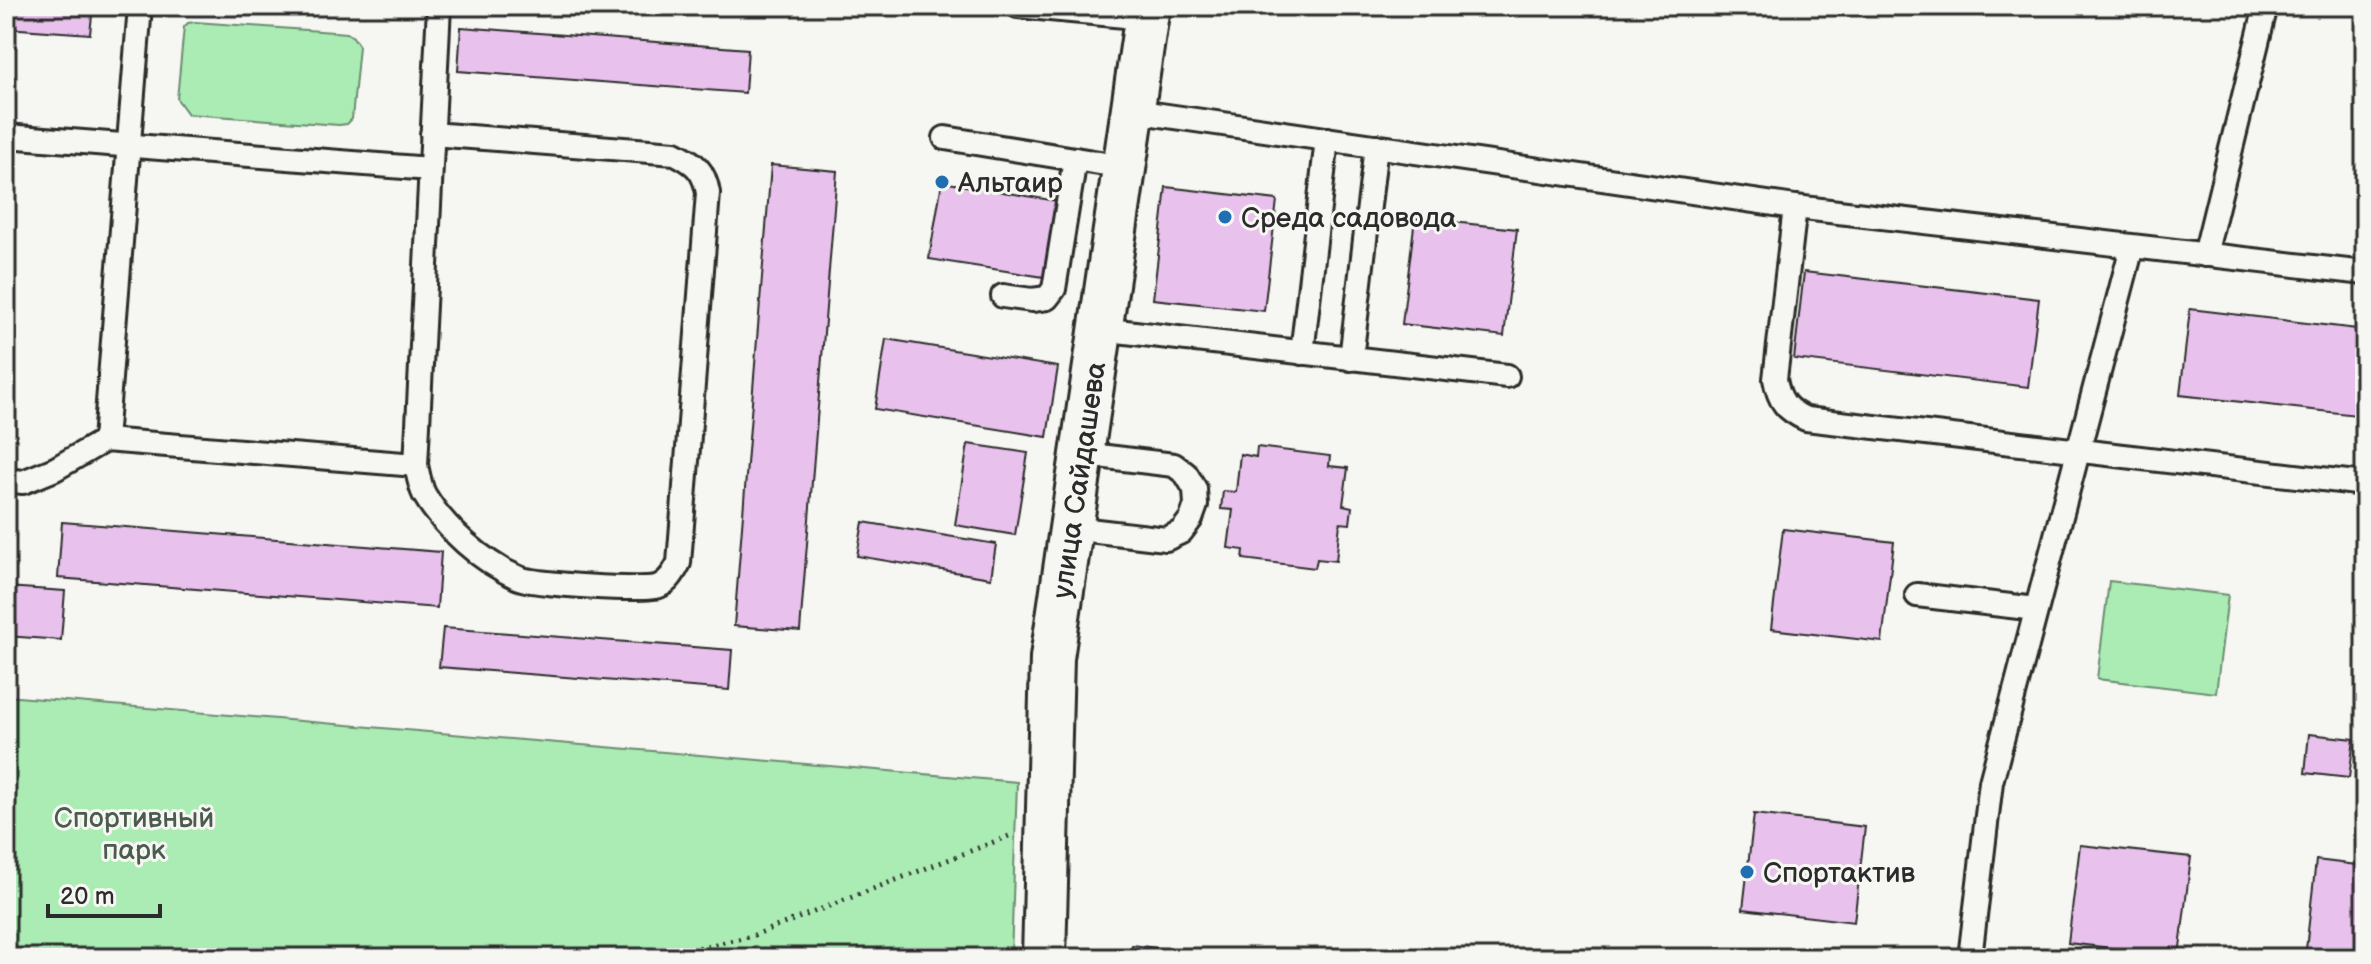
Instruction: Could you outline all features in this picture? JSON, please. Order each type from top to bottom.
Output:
[{"type":"street","name":"улица Сайдашева","points":[[1044,958],[1052,658],[1147,12]]},
{"type":"lane","points":[[105,440],[140,6]]},
{"type":"lane","points":[[432,134],[675,153],[696,163],[705,177],[708,193],[679,563],[672,577],[658,587],[522,580],[491,563],[450,528],[423,492],[416,465],[430,169],[439,6]]},
{"type":"lane","points":[[1018,6],[1147,12]]},
{"type":"lane","points":[[2205,255],[2266,6]]},
{"type":"lane","points":[[1133,111],[1795,207],[2365,273]]},
{"type":"lane","points":[[6,136],[430,169]]},
{"type":"lane","points":[[945,138],[1124,167]]},
{"type":"lane","points":[[1302,353],[1327,139]]},
{"type":"lane","points":[[1351,359],[1376,146]]},
{"type":"lane","points":[[1003,296],[1032,300],[1047,298],[1054,289],[1075,159]]},
{"type":"lane","points":[[1795,207],[1775,379],[1778,398],[1789,412],[1806,419],[2365,484]]},
{"type":"lane","points":[[1970,958],[1991,782],[2132,247]]},
{"type":"lane","points":[[1100,329],[1507,376]]},
{"type":"lane","points":[[6,480],[23,482],[55,469],[105,440],[416,465]]},
{"type":"lane","points":[[1071,528],[1166,539],[1181,532],[1191,519],[1196,505],[1191,481],[1174,465],[1082,454]]},
{"type":"lane","points":[[1917,595],[2036,609]]},
{"type":"path","points":[[652,958],[752,936],[1048,821]]},
{"type":"path","points":[[711,958],[712,944]]},
{"type":"green space","points":[[195,22],[347,33],[359,46],[352,119],[347,124],[339,125],[188,114],[177,99],[184,27]]},
{"type":"green space","points":[[2109,581],[2228,595],[2216,693],[2097,679]]},
{"type":"green space","name":"Спортивный парк","points":[[6,696],[1017,782],[1011,958],[6,958]]},
{"type":"building","points":[[6,6],[93,6],[90,34],[6,28]]},
{"type":"building","points":[[461,27],[748,49],[745,93],[458,71]]},
{"type":"building","points":[[771,165],[837,171],[800,631],[734,626]]},
{"type":"building","points":[[942,182],[1057,201],[1044,277],[929,259]]},
{"type":"building","points":[[1166,187],[1277,200],[1264,311],[1153,299]]},
{"type":"building","points":[[1415,218],[1517,229],[1504,336],[1402,324]]},
{"type":"building","points":[[1804,272],[2039,299],[2028,387],[1794,359]]},
{"type":"building","points":[[2190,309],[2365,330],[2365,416],[2180,395]]},
{"type":"building","points":[[886,339],[1058,367],[1047,437],[875,409]]},
{"type":"building","points":[[968,444],[1028,453],[1015,535],[955,525]]},
{"type":"building","points":[[1257,447],[1330,456],[1329,466],[1348,468],[1343,505],[1352,507],[1350,524],[1340,523],[1336,561],[1317,559],[1315,568],[1243,559],[1244,550],[1228,548],[1233,510],[1221,509],[1223,491],[1236,492],[1240,454],[1256,457]]},
{"type":"building","points":[[62,522],[441,552],[437,608],[58,578]]},
{"type":"building","points":[[863,522],[996,544],[991,578],[857,556]]},
{"type":"building","points":[[1783,529],[1894,542],[1882,642],[1771,629]]},
{"type":"building","points":[[6,587],[65,591],[61,640],[6,636]]},
{"type":"building","points":[[443,628],[732,650],[729,690],[439,667]]},
{"type":"building","points":[[2309,734],[2354,739],[2349,778],[2305,773]]},
{"type":"building","points":[[1754,814],[1865,827],[1854,922],[1743,909]]},
{"type":"building","points":[[2080,845],[2191,857],[2179,956],[2068,943]]},
{"type":"building","points":[[2316,860],[2365,866],[2365,958],[2305,958]]},
{"type":"building","points":[[1132,945],[1240,958],[1130,958]]},
{"type":"place","name":"Альтаир","points":[[942,182]]},
{"type":"place","name":"Среда садовода","points":[[1225,217]]},
{"type":"place","name":"Спортактив","points":[[1747,872]]}]
